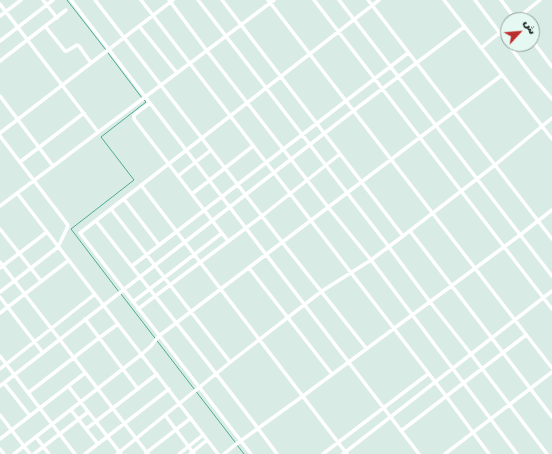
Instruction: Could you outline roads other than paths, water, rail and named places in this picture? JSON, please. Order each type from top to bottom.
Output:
[{"type":"street","points":[[0,16],[22,0]]},
{"type":"street","points":[[43,0],[56,18]]},
{"type":"street","points":[[0,41],[53,0]]},
{"type":"street","points":[[71,0],[401,431],[416,453]]},
{"type":"street","points":[[94,0],[366,348]]},
{"type":"street","points":[[141,0],[489,454]]},
{"type":"street","points":[[198,0],[547,454]]},
{"type":"street","points":[[222,0],[403,236]]},
{"type":"street","points":[[0,206],[226,37],[269,1],[274,0]]},
{"type":"street","points":[[314,0],[552,309]]},
{"type":"street","points":[[339,0],[552,276]]},
{"type":"street","points":[[368,0],[552,239]]},
{"type":"street","points":[[250,454],[81,235],[81,232],[378,0]]},
{"type":"street","points":[[444,0],[552,139]]},
{"type":"street","points":[[475,0],[500,32],[481,48]]},
{"type":"street","points":[[501,0],[510,12]]},
{"type":"street","points":[[526,12],[540,0]]},
{"type":"street","points":[[0,292],[58,247],[68,226],[0,134],[171,1],[207,51],[370,260],[517,454]]},
{"type":"street","points":[[269,1],[552,368]]},
{"type":"street","points":[[0,4],[98,132]]},
{"type":"street","points":[[0,61],[66,10]]},
{"type":"street","points":[[45,26],[65,51],[77,45],[91,62]]},
{"type":"street","points":[[140,26],[177,74]]},
{"type":"street","points":[[0,386],[123,289],[464,26]]},
{"type":"street","points":[[540,51],[552,68]]},
{"type":"street","points":[[514,52],[552,100]]},
{"type":"street","points":[[132,266],[408,53]]},
{"type":"street","points":[[14,454],[142,354],[159,336],[502,75]]},
{"type":"street","points":[[0,96],[53,166]]},
{"type":"street","points":[[150,103],[133,117],[228,241]]},
{"type":"street","points":[[20,162],[84,113]]},
{"type":"street","points":[[69,387],[119,453],[230,362],[288,317],[322,291],[389,247],[495,165],[552,118]]},
{"type":"street","points":[[192,194],[253,146]]},
{"type":"street","points":[[178,176],[211,150]]},
{"type":"street","points":[[138,309],[262,216],[340,154]]},
{"type":"street","points":[[142,185],[345,453],[552,291]]},
{"type":"street","points":[[17,193],[158,374],[218,454]]},
{"type":"street","points":[[124,199],[159,245]]},
{"type":"street","points":[[111,208],[230,362]]},
{"type":"street","points":[[224,454],[552,210]]},
{"type":"street","points":[[96,221],[277,454]]},
{"type":"street","points":[[0,228],[40,281]]},
{"type":"street","points":[[410,231],[552,417]]},
{"type":"street","points":[[1,267],[47,232]]},
{"type":"street","points":[[133,302],[222,233]]},
{"type":"street","points":[[0,313],[69,260]]},
{"type":"street","points":[[0,262],[1,267],[25,294],[74,357],[146,454],[191,418]]},
{"type":"street","points":[[248,268],[332,374]]},
{"type":"street","points":[[0,369],[95,294]]},
{"type":"street","points":[[0,297],[43,353]]},
{"type":"street","points":[[85,320],[138,389]]},
{"type":"street","points":[[28,393],[118,324]]},
{"type":"street","points":[[401,431],[526,335]]},
{"type":"street","points":[[0,356],[75,454]]},
{"type":"street","points":[[445,454],[552,372]]},
{"type":"street","points":[[0,439],[86,373]]},
{"type":"street","points":[[86,429],[158,374]]},
{"type":"street","points":[[323,454],[428,374]]},
{"type":"street","points":[[4,383],[30,416]]},
{"type":"street","points":[[85,454],[169,389]]},
{"type":"street","points":[[70,410],[98,444]]},
{"type":"street","points":[[34,454],[88,412]]},
{"type":"street","points":[[0,415],[30,454]]},
{"type":"street","points":[[165,416],[192,453],[207,440]]},
{"type":"street","points":[[178,454],[203,435]]},
{"type":"street","points":[[36,437],[49,454]]},
{"type":"street","points":[[0,449],[4,454]]},
{"type":"waterway","points":[[67,0],[106,50]]},
{"type":"waterway","points":[[108,53],[142,98]]},
{"type":"waterway","points":[[119,292],[71,229],[134,180],[101,137],[146,102],[144,100]]},
{"type":"waterway","points":[[121,294],[235,442]]},
{"type":"waterway","points":[[237,445],[244,454]]}]
